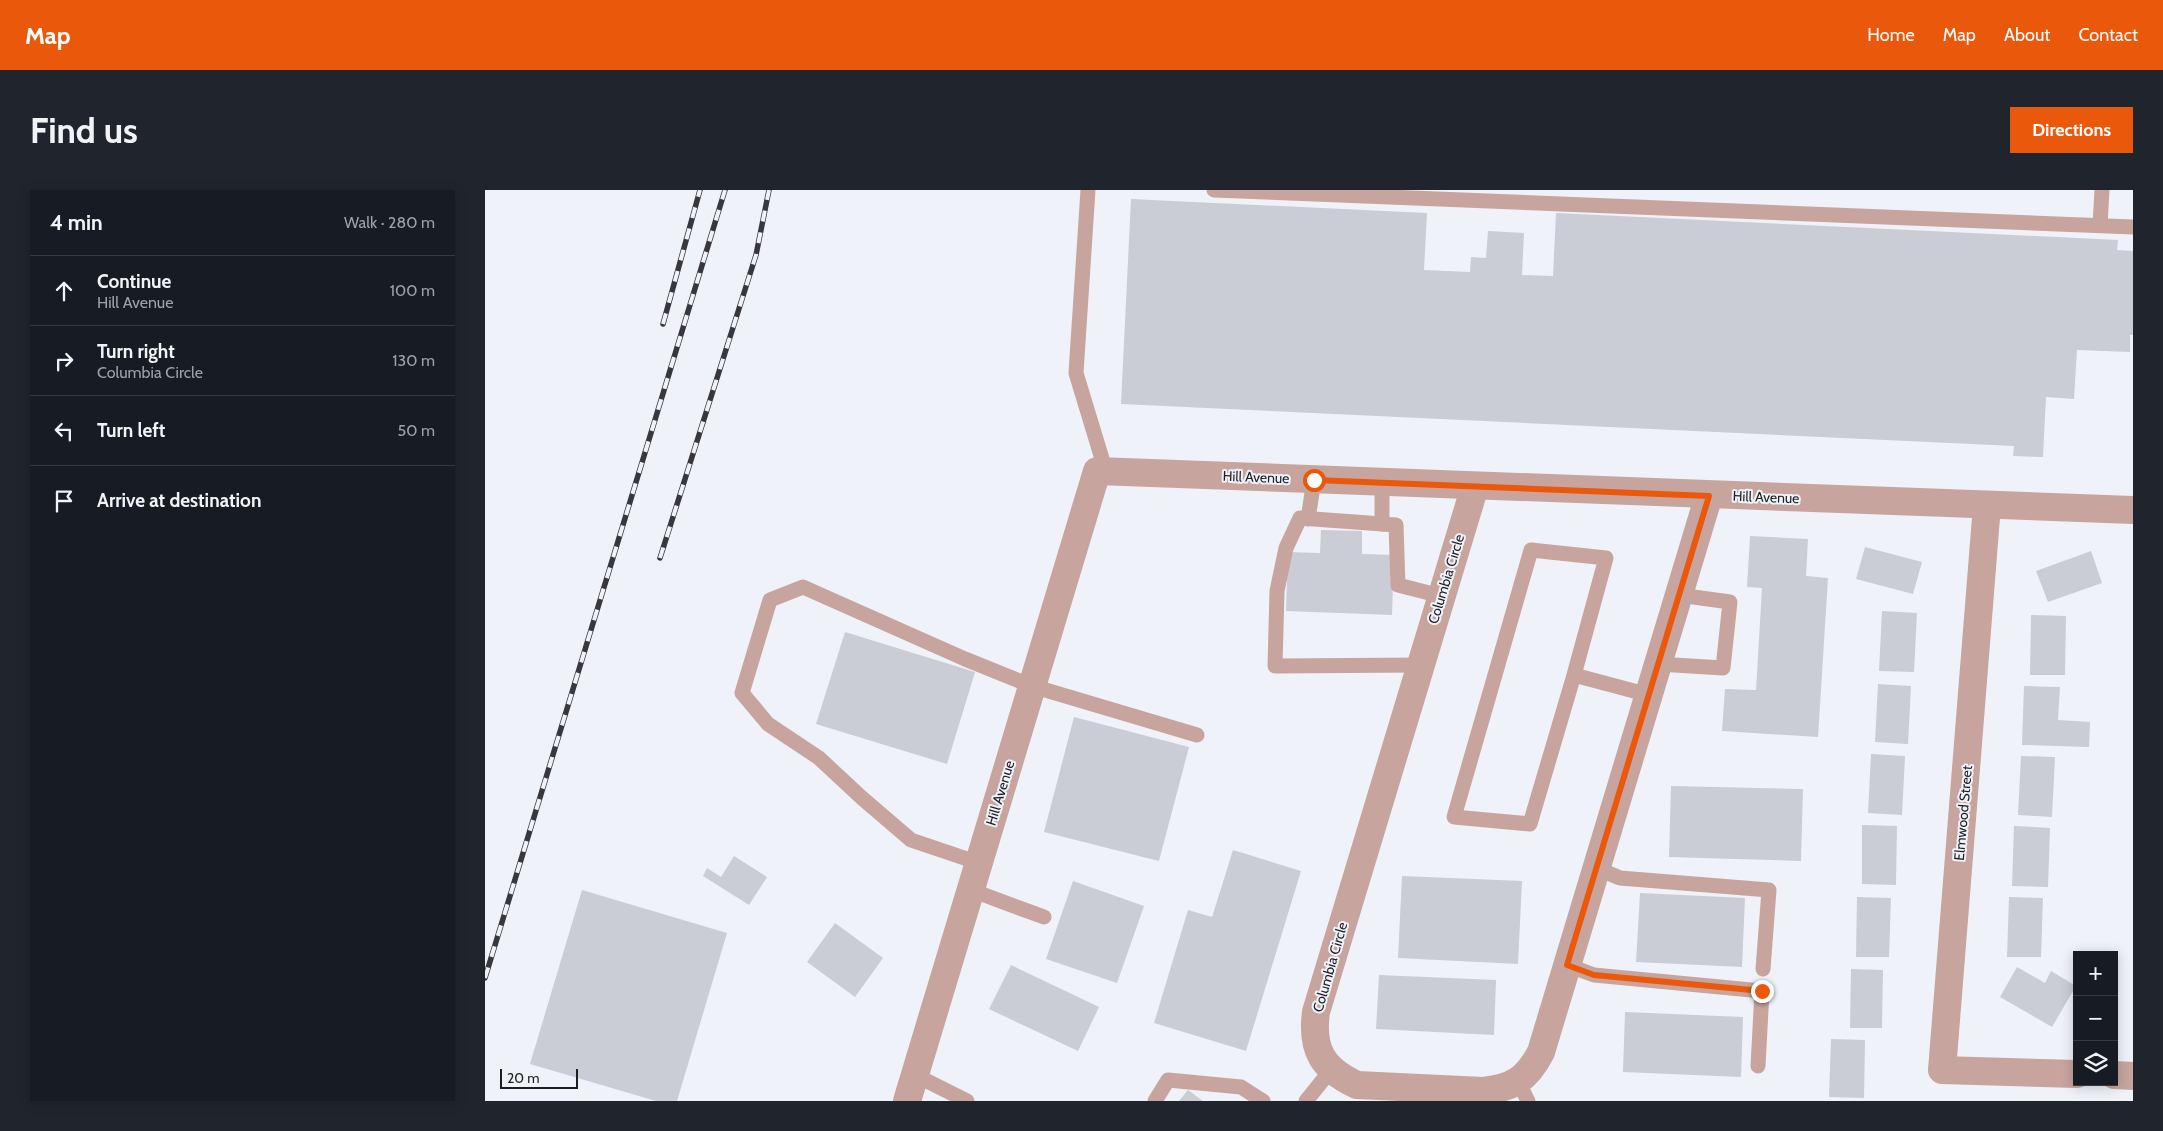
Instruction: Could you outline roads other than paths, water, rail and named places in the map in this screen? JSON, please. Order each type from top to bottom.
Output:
[{"type":"street","name":"Hill Avenue","points":[[907,1101],[1097,471],[1709,496],[2133,510]]},
{"type":"street","name":"Columbia Circle","points":[[1475,486],[1316,1012],[1313,1030],[1317,1048],[1331,1070],[1339,1077],[1357,1085],[1523,1091],[1541,1052],[1709,496]]},
{"type":"street","name":"Elmwood Street","points":[[1987,505],[1942,1070],[2073,1074]]},
{"type":"street","points":[[2118,1075],[2133,1076]]},
{"type":"lane","points":[[1088,190],[1076,374],[1106,472]]},
{"type":"lane","points":[[1214,190],[2133,227]]},
{"type":"lane","points":[[2100,226],[2102,190]]},
{"type":"lane","points":[[1308,519],[1314,480]]},
{"type":"lane","points":[[1381,524],[1382,482]]},
{"type":"lane","points":[[1421,665],[1275,666],[1277,591],[1286,548],[1300,518],[1396,525],[1398,585],[1441,596]]},
{"type":"lane","points":[[1531,550],[1606,558],[1575,675],[1530,824],[1454,817],[1531,550]]},
{"type":"lane","points":[[979,863],[911,840],[819,758],[768,724],[742,693],[770,600],[803,587],[965,659],[1032,686],[1197,735]]},
{"type":"lane","points":[[1658,664],[1723,668],[1729,602],[1679,595]]},
{"type":"lane","points":[[1575,675],[1649,695]]},
{"type":"lane","points":[[1596,868],[1620,878],[1769,890],[1763,969]]},
{"type":"lane","points":[[971,890],[1044,917]]},
{"type":"lane","points":[[1567,965],[1594,975],[1762,991],[1758,1066]]},
{"type":"lane","points":[[1306,1101],[1331,1070]]},
{"type":"lane","points":[[915,1075],[967,1101]]},
{"type":"lane","points":[[1155,1101],[1168,1080],[1241,1087],[1263,1101]]},
{"type":"railway","points":[[663,324],[700,190]]},
{"type":"railway","points":[[485,978],[725,190]]},
{"type":"railway","points":[[660,558],[756,255],[769,190]]}]
